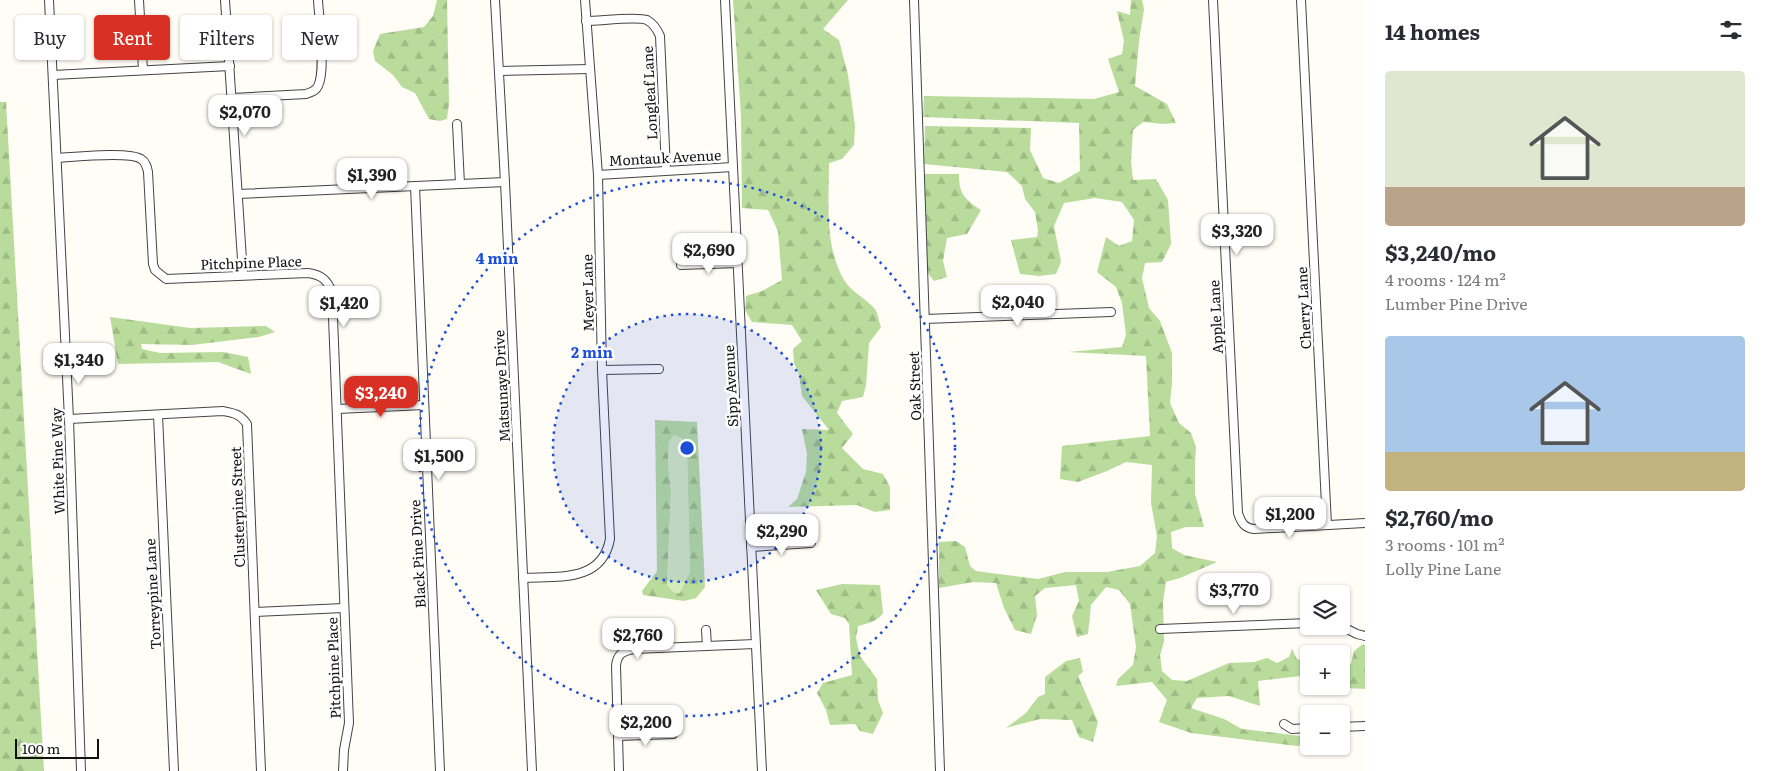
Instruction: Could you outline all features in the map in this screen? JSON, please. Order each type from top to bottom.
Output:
[{"type":"street","name":"White Pine Way","points":[[49,0],[69,419],[81,771]]},
{"type":"street","points":[[138,0],[142,70]]},
{"type":"street","points":[[226,0],[243,276]]},
{"type":"street","points":[[232,98],[314,92],[318,87],[321,74],[318,0]]},
{"type":"street","name":"Matsunaye Drive","points":[[495,0],[532,771]]},
{"type":"street","name":"Meyer Lane","points":[[522,578],[580,574],[601,561],[608,550],[610,539],[602,370],[598,175],[585,0]]},
{"type":"street","name":"Sipp Avenue","points":[[724,0],[762,771]]},
{"type":"street","name":"Oak Street","points":[[914,0],[940,771]]},
{"type":"street","name":"Apple Lane","points":[[1213,0],[1238,513],[1243,525],[1248,528],[1327,526]]},
{"type":"street","name":"Cherry Lane","points":[[1301,0],[1327,526]]},
{"type":"street","name":"Longleaf Lane","points":[[586,21],[647,20],[657,27],[660,36],[666,170]]},
{"type":"street","points":[[53,75],[230,66]]},
{"type":"street","points":[[499,71],[590,69]]},
{"type":"street","points":[[457,124],[460,184]]},
{"type":"street","name":"Pitchpine Place","points":[[57,158],[127,155],[142,159],[146,164],[148,172],[153,264],[156,270],[166,279],[308,273],[317,274],[324,278],[332,292],[349,723],[344,750],[343,771]]},
{"type":"street","name":"Montauk Avenue","points":[[598,175],[733,167]]},
{"type":"street","points":[[238,194],[505,182]]},
{"type":"street","name":"Black Pine Drive","points":[[415,186],[440,771]]},
{"type":"street","points":[[681,265],[737,262]]},
{"type":"street","points":[[925,319],[1111,312]]},
{"type":"street","points":[[602,370],[659,369]]},
{"type":"street","points":[[336,409],[424,405]]},
{"type":"street","name":"Clusterpine Street","points":[[69,419],[223,411],[235,413],[242,417],[246,424],[261,771]]},
{"type":"street","name":"Torreypine Lane","points":[[158,415],[174,771]]},
{"type":"street","points":[[1327,526],[1365,523]]},
{"type":"street","points":[[751,547],[811,543]]},
{"type":"street","points":[[254,612],[344,608]]},
{"type":"street","points":[[1160,629],[1300,623]]},
{"type":"street","points":[[706,630],[706,646]]},
{"type":"street","points":[[1350,630],[1365,636]]},
{"type":"street","points":[[619,771],[616,659],[620,655],[626,650],[634,649],[755,644]]},
{"type":"street","points":[[1284,724],[1292,729],[1300,729]]},
{"type":"street","points":[[1350,727],[1365,726]]},
{"type":"street","points":[[618,736],[673,734]]},
{"type":"green space","points":[[437,0],[447,0],[449,104],[447,119],[440,121],[429,119],[415,93],[402,87],[393,75],[375,61],[373,51],[380,34],[424,27],[433,16]]},
{"type":"green space","points":[[733,0],[848,0],[823,29],[839,40],[848,75],[855,126],[854,145],[842,159],[829,163],[828,208],[830,238],[838,267],[844,280],[875,309],[881,327],[869,343],[866,385],[863,397],[842,401],[837,413],[853,434],[842,448],[863,469],[883,474],[890,487],[890,510],[875,512],[857,505],[788,507],[797,499],[806,472],[807,454],[802,429],[829,430],[802,396],[799,375],[794,363],[793,349],[802,341],[792,325],[752,322],[745,310],[746,296],[762,291],[782,280],[778,231],[768,210],[742,208],[741,115]]},
{"type":"green space","points":[[1131,0],[1142,0],[1144,9],[1135,86],[1167,104],[1176,123],[1143,122],[1133,130],[1131,161],[1133,180],[1156,179],[1168,200],[1171,244],[1162,262],[1145,263],[1142,278],[1149,308],[1160,321],[1172,353],[1170,403],[1179,423],[1191,433],[1196,447],[1195,494],[1204,527],[1186,527],[1171,532],[1172,548],[1184,555],[1217,562],[1166,582],[1163,602],[1164,642],[1160,655],[1162,671],[1172,680],[1187,681],[1229,663],[1254,662],[1267,658],[1277,663],[1289,657],[1292,649],[1297,659],[1300,660],[1300,676],[1258,681],[1260,706],[1229,696],[1197,698],[1191,708],[1224,719],[1242,729],[1300,736],[1300,745],[1297,746],[1191,733],[1159,722],[1167,700],[1152,682],[1116,686],[1118,679],[1133,665],[1136,647],[1130,604],[1119,590],[1106,587],[1091,605],[1088,634],[1077,637],[1072,616],[1079,601],[1076,585],[1045,588],[1035,596],[1037,615],[1031,634],[1015,630],[1004,608],[996,583],[973,582],[939,588],[939,542],[956,541],[965,547],[970,566],[976,571],[1038,579],[1065,572],[1107,572],[1140,566],[1155,553],[1157,536],[1151,503],[1152,465],[1126,462],[1078,482],[1060,479],[1062,446],[1150,436],[1146,356],[1068,352],[1122,347],[1126,335],[1122,303],[1116,287],[1097,272],[1106,237],[1119,246],[1132,241],[1134,220],[1122,202],[1095,198],[1064,203],[1054,226],[1061,262],[1056,274],[1039,276],[1020,274],[1011,240],[1037,237],[1038,230],[1035,212],[1025,199],[1022,186],[1007,172],[924,164],[925,126],[1031,128],[1030,150],[1043,178],[1059,183],[1080,171],[1079,123],[923,117],[924,96],[1094,99],[1119,92],[1108,59],[1122,54],[1124,41],[1117,11],[1130,15]]},
{"type":"green space","points":[[0,102],[6,102],[44,771],[0,771]]},
{"type":"green space","points":[[923,174],[959,174],[960,187],[964,196],[981,210],[967,234],[947,238],[943,261],[947,277],[934,281],[927,272]]},
{"type":"green space","points":[[110,317],[190,328],[266,326],[275,332],[259,337],[192,345],[141,344],[142,349],[160,353],[223,352],[248,357],[251,374],[218,362],[118,364]]},
{"type":"green space","points":[[655,420],[697,422],[705,587],[696,598],[684,601],[643,595],[642,591],[657,571]],"holes":[[[674,435],[683,439],[687,453],[690,572],[680,593],[675,593],[667,585],[671,491],[668,462],[669,442]]]},
{"type":"green space","points":[[674,435],[683,439],[687,453],[690,572],[681,594],[675,593],[667,585],[671,491],[668,462],[669,442]]},
{"type":"green space","points":[[842,584],[880,585],[883,613],[875,620],[858,626],[856,638],[860,656],[877,679],[878,700],[883,713],[873,734],[860,731],[855,724],[830,725],[826,710],[817,693],[823,683],[852,675],[849,624],[845,618],[831,614],[816,590]]},
{"type":"green space","points":[[1363,644],[1365,646],[1365,689],[1350,688],[1350,664],[1354,651]]},
{"type":"green space","points":[[1080,658],[1083,672],[1078,676],[1098,722],[1093,742],[1079,737],[1072,720],[1040,719],[1006,728],[1026,713],[1038,697],[1045,694],[1045,677],[1066,661]]}]
